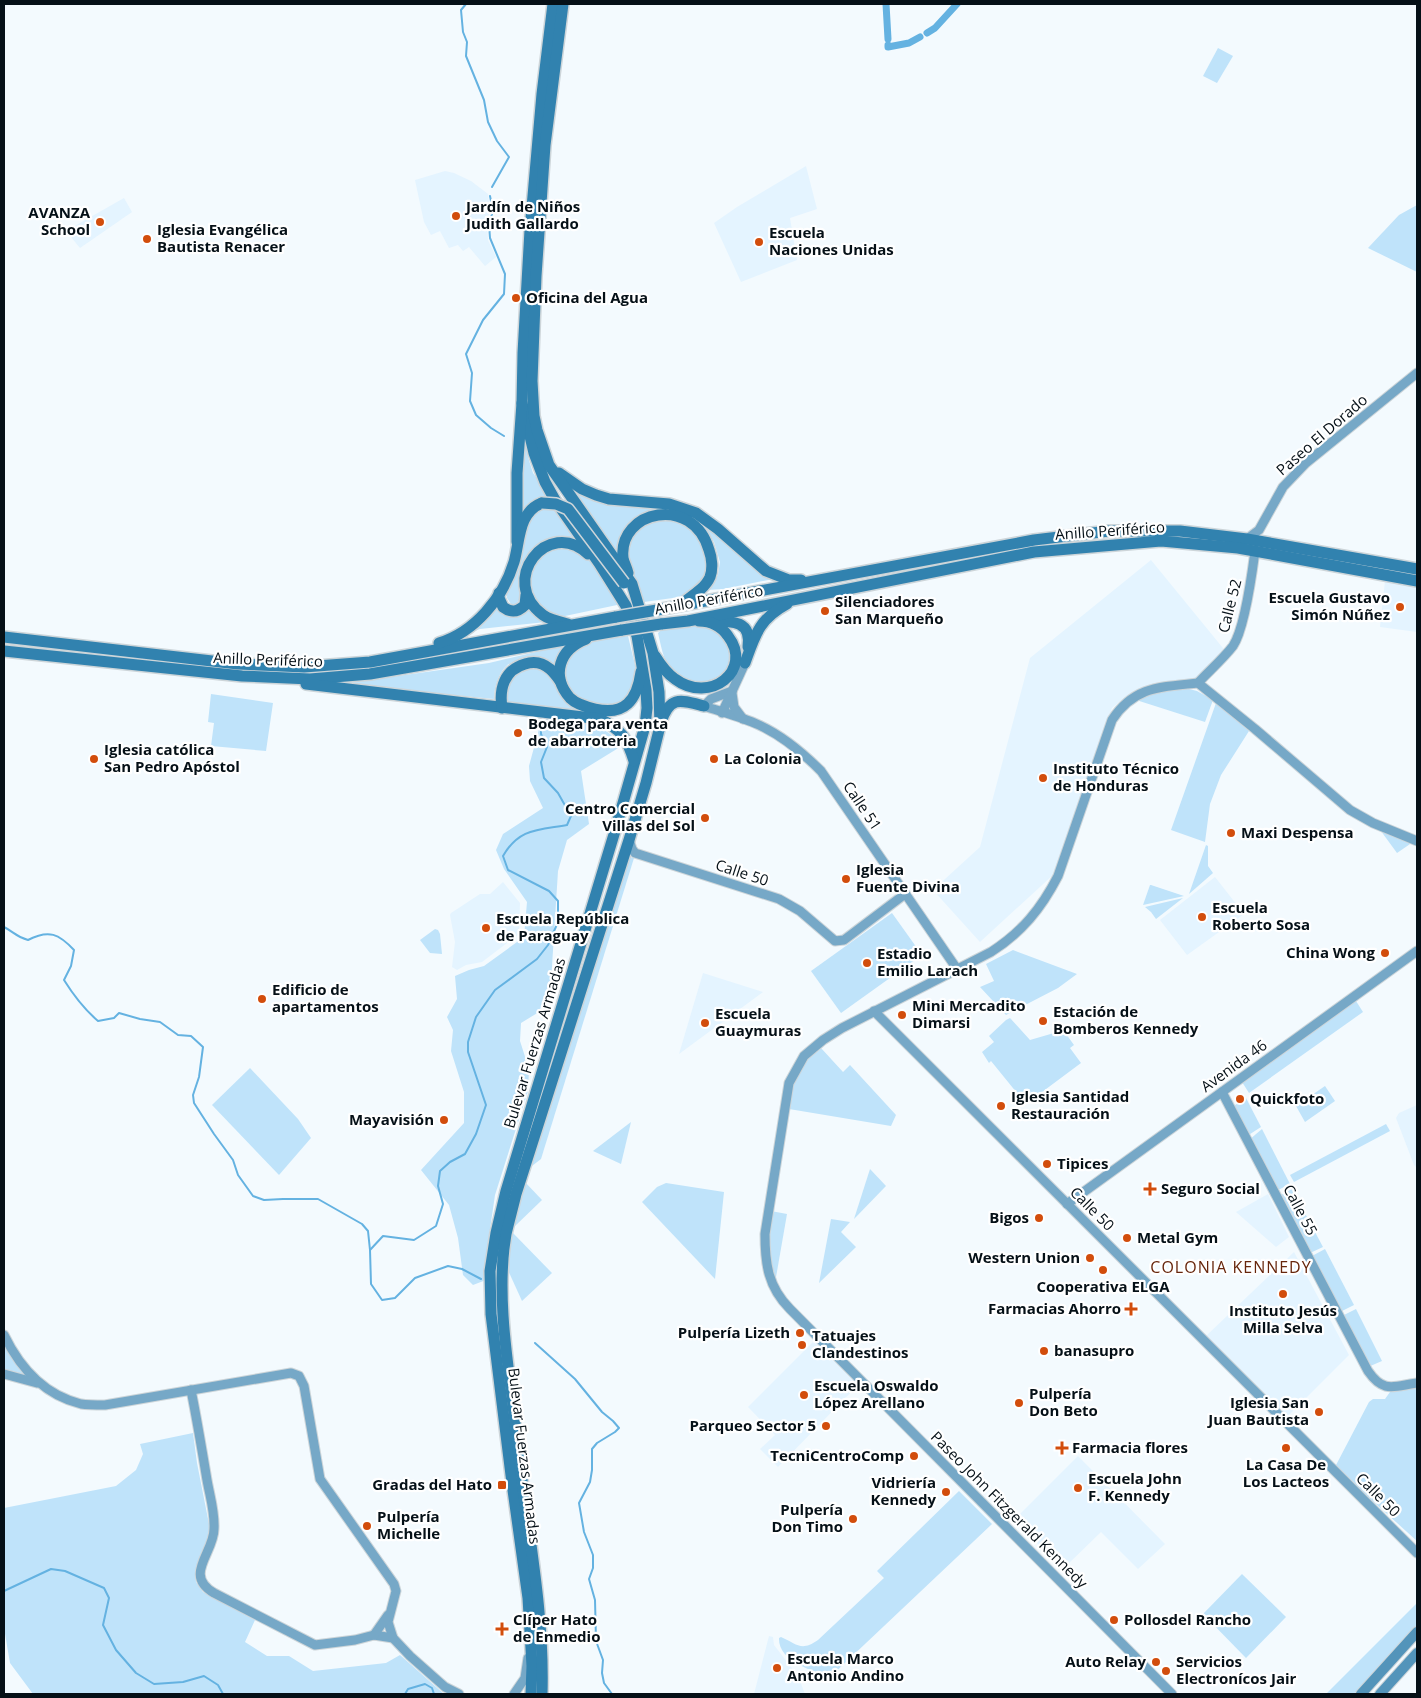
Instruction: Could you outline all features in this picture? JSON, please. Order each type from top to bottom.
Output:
[{"type":"highway","points":[[409,654],[449,640],[464,632],[487,611],[499,593],[514,562],[517,542],[517,473],[530,221],[553,4]]},
{"type":"highway","points":[[563,4],[545,145],[536,276],[532,381],[537,430],[548,465],[628,583]]},
{"type":"highway","name":"Bulevar Fuerzas Armadas","points":[[522,403],[539,468],[555,500],[626,606],[637,636],[647,708],[645,726],[612,840],[506,1191],[496,1233],[490,1271],[491,1314],[528,1598],[532,1666],[531,1694]]},
{"type":"highway","points":[[548,465],[582,489],[596,495],[609,499],[669,504],[696,513],[718,529],[766,571],[789,580],[818,580]]},
{"type":"highway","points":[[517,542],[524,520],[535,506],[542,503],[556,504],[568,509],[628,583]]},
{"type":"highway","points":[[628,583],[623,558],[626,538],[632,530],[644,520],[654,516],[664,514],[685,518],[693,524],[706,540],[712,558],[710,576],[702,588],[678,606]]},
{"type":"highway","name":"Anillo Periférico","points":[[4,637],[238,664],[295,666],[370,662],[1034,540],[1109,531],[1180,531],[1266,542],[1417,569]]},
{"type":"highway","name":"Anillo Periférico","points":[[4,652],[242,676],[310,679],[370,674],[601,633],[688,621],[1034,552],[1161,541],[1255,551],[1417,581]]},
{"type":"highway","points":[[499,593],[500,603],[507,610],[512,611],[521,608],[524,605],[526,595],[524,576],[529,562],[542,548],[551,544],[570,544],[582,547],[599,563]]},
{"type":"highway","name":"Bulevar Fuerzas Armadas","points":[[542,1694],[543,1666],[538,1595],[508,1360],[503,1305],[503,1267],[506,1235],[519,1184],[630,840],[660,726],[659,692],[653,654],[639,604],[628,583]]},
{"type":"highway","points":[[526,595],[542,615],[572,625]]},
{"type":"highway","points":[[745,663],[756,631],[761,624],[776,610],[798,599]]},
{"type":"highway","points":[[688,621],[734,621],[744,627],[748,632],[749,638],[745,663]]},
{"type":"highway","points":[[653,654],[663,668],[675,679],[688,686],[710,689],[718,685],[730,674],[736,660],[736,654],[733,642],[724,630],[709,621]]},
{"type":"highway","points":[[561,683],[559,677],[565,653],[576,643],[601,633]]},
{"type":"highway","points":[[502,708],[500,697],[502,687],[510,672],[517,666],[531,662],[542,664],[552,670],[570,698],[579,704],[604,711],[616,710],[628,705],[637,691],[641,673],[640,656]]},
{"type":"highway","points":[[242,676],[600,719],[615,728],[626,739],[634,762]]},
{"type":"highway","points":[[660,726],[664,713],[669,705],[675,701],[682,700],[704,706]]},
{"type":"main road","points":[[1361,1694],[1417,1632]]},
{"type":"main road","points":[[1380,1694],[1417,1653]]},
{"type":"street","name":"Paseo El Dorado","points":[[1247,540],[1260,530],[1283,487],[1295,474],[1373,407],[1417,373]]},
{"type":"street","points":[[1260,530],[1266,542]]},
{"type":"street","name":"Calle 52","points":[[1198,683],[1233,646],[1237,638],[1246,607],[1255,551]]},
{"type":"street","points":[[722,712],[745,663]]},
{"type":"street","points":[[1198,683],[1350,810],[1373,823],[1417,841]]},
{"type":"street","name":"Paseo John Fitzgerald Kennedy","points":[[1172,1694],[790,1310],[775,1291],[772,1284],[765,1257],[765,1234],[790,1083],[804,1056],[816,1045],[842,1028],[991,952],[1012,937],[1036,913],[1058,876],[1107,733],[1112,720],[1120,709],[1130,699],[1159,687],[1198,683]]},
{"type":"street","points":[[704,706],[711,700],[732,691]]},
{"type":"street","points":[[732,691],[734,707],[745,721]]},
{"type":"street","name":"Calle 51","points":[[704,706],[758,725],[784,739],[804,754],[821,771],[957,969]]},
{"type":"street","name":"Calle 50","points":[[630,840],[635,853],[779,899],[800,911],[832,939],[839,942],[906,894]]},
{"type":"street","name":"Avenida 46","points":[[1068,1204],[1417,951]]},
{"type":"street","name":"Calle 50","points":[[874,1011],[1417,1553]]},
{"type":"street","name":"Calle 55","points":[[1222,1092],[1368,1371],[1378,1383],[1389,1388],[1417,1383]]},
{"type":"street","points":[[4,1336],[15,1357],[40,1384],[53,1393],[81,1404],[105,1405],[291,1373],[299,1376],[304,1386],[320,1479],[394,1584],[396,1591],[388,1622],[393,1638],[445,1687],[459,1694]]},
{"type":"street","points":[[4,1374],[40,1384]]},
{"type":"street","points":[[191,1390],[213,1510],[214,1537],[201,1564],[199,1573],[202,1583],[214,1593],[315,1645],[355,1640],[374,1635],[393,1638]]},
{"type":"street","points":[[374,1635],[389,1613]]},
{"type":"street","points":[[514,1694],[525,1678],[531,1638]]},
{"type":"shaded area","points":[[1218,48],[1233,56],[1217,83],[1203,76]]},
{"type":"shaded area","name":"Escuela Naciones Unidas","points":[[806,166],[817,209],[790,218],[797,260],[741,282],[714,223]]},
{"type":"shaded area","name":"Jardín de Niños Judith Gallardo","points":[[445,171],[471,181],[488,194],[490,210],[487,222],[488,240],[496,257],[485,266],[469,247],[463,251],[458,245],[449,248],[440,231],[431,235],[424,222],[415,180]]},
{"type":"shaded area","name":"AVANZA School","points":[[124,198],[132,212],[80,248],[66,231]]},
{"type":"shaded area","points":[[1417,205],[1417,272],[1368,248],[1399,215]]},
{"type":"shaded area","points":[[523,434],[526,437],[528,457],[533,473],[550,497],[544,497],[530,503],[518,520]]},
{"type":"shaded area","points":[[566,484],[581,493],[613,502],[681,509],[720,537],[754,568],[773,579],[723,589],[707,590],[718,575],[720,562],[714,542],[706,529],[679,513],[665,510],[651,511],[635,520],[622,534],[617,554]]},
{"type":"shaded area","points":[[554,505],[584,545],[567,539],[557,538],[542,543],[530,554],[521,568],[519,578],[521,598],[515,605],[511,604],[506,592],[522,556],[525,531],[534,510]]},
{"type":"shaded area","points":[[662,519],[680,522],[698,534],[708,555],[706,577],[692,592],[680,597],[644,602],[630,562],[629,541],[633,533],[640,526]]},
{"type":"shaded area","points":[[559,546],[582,553],[591,561],[617,600],[617,605],[565,616],[553,616],[539,609],[529,591],[533,563],[538,556]]},
{"type":"shaded area","name":"Instituto Técnico de Honduras","points":[[1151,560],[1227,653],[1195,679],[1156,683],[1132,692],[1112,708],[1053,875],[980,942],[933,890],[980,847],[1030,658]]},
{"type":"shaded area","name":"Escuela Gustavo Simón Núñez","points":[[1385,581],[1417,586],[1417,632],[1380,627]]},
{"type":"shaded area","points":[[529,603],[546,622],[480,629],[459,637],[497,605],[504,615],[508,616],[521,610]]},
{"type":"shaded area","points":[[706,625],[719,629],[732,650],[730,662],[719,676],[711,680],[694,682],[685,680],[677,676],[668,666],[658,633],[664,628]]},
{"type":"shaded area","points":[[628,636],[635,665],[631,695],[622,703],[609,707],[583,701],[575,696],[567,687],[563,667],[568,657],[586,642]]},
{"type":"shaded area","points":[[570,643],[556,671],[521,661],[514,661],[509,664],[500,674],[494,699],[342,684],[489,663],[553,648]]},
{"type":"shaded area","points":[[527,668],[546,673],[564,698],[581,711],[507,703],[506,697],[510,682],[517,674]]},
{"type":"shaded area","points":[[1185,688],[1197,691],[1213,700],[1205,722],[1133,699],[1145,692]]},
{"type":"shaded area","points":[[211,694],[273,703],[266,751],[211,746],[214,723],[208,722]]},
{"type":"shaded area","points":[[1216,703],[1249,731],[1221,775],[1210,804],[1205,842],[1171,830]]},
{"type":"shaded area","points":[[542,718],[598,727],[615,738],[620,747],[581,771],[589,824],[567,840],[558,871],[551,982],[539,1012],[521,1023],[520,1041],[529,1069],[528,1091],[495,1195],[489,1236],[486,1280],[473,1285],[463,1275],[458,1238],[449,1205],[421,1170],[464,1123],[464,1092],[451,1051],[453,1030],[447,1017],[457,999],[455,976],[484,966],[524,937],[527,902],[504,869],[496,850],[503,834],[543,808],[530,781],[529,766]]},
{"type":"shaded area","points":[[1378,827],[1413,842],[1397,853]]},
{"type":"shaded area","points":[[1206,845],[1208,846],[1208,866],[1213,873],[1189,894]]},
{"type":"shaded area","points":[[626,856],[634,858],[541,1159],[528,1169]]},
{"type":"shaded area","name":"Escuela Roberto Sosa","points":[[1215,877],[1244,914],[1187,955],[1160,920]]},
{"type":"shaded area","name":"Escuela República de Paraguay","points":[[503,882],[520,903],[519,934],[482,962],[466,965],[457,970],[452,967],[455,942],[451,913],[480,894],[490,894]]},
{"type":"shaded area","points":[[1151,885],[1184,896],[1143,905]]},
{"type":"shaded area","points":[[1183,898],[1156,919],[1145,907]]},
{"type":"shaded area","name":"Estadio Emilio Larach","points":[[892,913],[922,955],[841,1013],[811,971]]},
{"type":"shaded area","points":[[435,929],[440,934],[442,954],[430,953],[420,940]]},
{"type":"shaded area","points":[[1013,950],[1077,974],[1058,988],[1006,1015],[980,987],[994,981],[986,964]]},
{"type":"shaded area","name":"Escuela Guaymuras","points":[[703,973],[763,992],[679,1054]]},
{"type":"shaded area","points":[[1356,1001],[1363,1012],[1249,1093],[1242,1082]]},
{"type":"shaded area","points":[[1010,1018],[1030,1040],[1054,1033],[1061,1027],[1074,1045],[1070,1048],[1081,1063],[1026,1104],[991,1061],[989,1063],[982,1052],[994,1042],[989,1036]]},
{"type":"shaded area","points":[[821,1048],[843,1072],[850,1065],[896,1115],[891,1126],[789,1109],[793,1085],[806,1058]]},
{"type":"shaded area","points":[[250,1068],[298,1119],[311,1138],[279,1175],[212,1105]]},
{"type":"shaded area","points":[[1325,1086],[1335,1101],[1305,1122],[1296,1106]]},
{"type":"shaded area","points":[[1246,1098],[1261,1127],[1247,1136],[1232,1107]]},
{"type":"shaded area","points":[[1417,1105],[1417,1168],[1414,1165],[1396,1118],[1399,1113]]},
{"type":"shaded area","points":[[631,1122],[621,1164],[593,1151]]},
{"type":"shaded area","points":[[1386,1124],[1390,1131],[1294,1182],[1290,1175]]},
{"type":"shaded area","points":[[1262,1129],[1290,1184],[1276,1191],[1249,1140]]},
{"type":"shaded area","points":[[870,1169],[886,1186],[854,1219]]},
{"type":"shaded area","points":[[524,1181],[542,1200],[514,1227]]},
{"type":"shaded area","points":[[666,1183],[724,1192],[715,1279],[642,1202],[657,1187]]},
{"type":"shaded area","points":[[1292,1189],[1323,1247],[1310,1253],[1279,1196]]},
{"type":"shaded area","points":[[1268,1194],[1289,1237],[1276,1247],[1236,1212]]},
{"type":"shaded area","points":[[771,1211],[787,1214],[775,1283],[769,1257],[768,1238]]},
{"type":"shaded area","points":[[831,1219],[850,1222],[841,1232],[856,1247],[819,1283]]},
{"type":"shaded area","points":[[512,1232],[552,1273],[522,1301],[507,1268]]},
{"type":"shaded area","points":[[1325,1249],[1354,1305],[1340,1312],[1312,1256]]},
{"type":"shaded area","name":"Instituto Jesús Milla Selva","points":[[1294,1252],[1349,1355],[1286,1418],[1206,1336]]},
{"type":"shaded area","points":[[1356,1309],[1382,1361],[1368,1367],[1342,1316]]},
{"type":"shaded area","name":"Escuela Oswaldo López Arellano","points":[[815,1340],[860,1383],[778,1467],[760,1449],[775,1435],[748,1407]]},
{"type":"shaded area","points":[[4,1341],[25,1377],[4,1372]]},
{"type":"shaded area","points":[[1417,1387],[1417,1541],[1335,1467],[1369,1402],[1373,1399],[1385,1399],[1390,1392]]},
{"type":"shaded area","points":[[193,1433],[210,1529],[208,1542],[202,1551],[195,1571],[196,1582],[203,1592],[255,1620],[245,1642],[267,1656],[289,1656],[313,1671],[386,1663],[400,1655],[444,1694],[33,1694],[10,1663],[4,1628],[4,1508],[116,1486],[136,1470],[143,1454],[140,1444]]},
{"type":"shaded area","name":"Escuela John F. Kennedy","points":[[1078,1456],[1165,1544],[1138,1569],[1101,1532],[1063,1569],[1014,1520]]},
{"type":"shaded area","points":[[959,1491],[992,1524],[829,1678],[797,1664],[784,1653],[780,1646],[779,1638],[781,1637],[799,1646],[807,1646],[818,1640],[884,1578],[877,1571]]},
{"type":"shaded area","points":[[1242,1574],[1286,1617],[1246,1658],[1203,1614]]},
{"type":"shaded area","points":[[1417,1603],[1417,1626],[1354,1694],[1326,1694]]},
{"type":"shaded area","name":"Escuela Marco Antonio Andino","points":[[769,1636],[773,1637],[774,1645],[798,1676],[805,1694],[754,1694]]},
{"type":"waterway","points":[[466,4],[461,10],[463,32],[467,42],[466,56],[484,100],[488,122],[497,141],[509,157],[492,187]]},
{"type":"waterway","points":[[886,4],[888,39]]},
{"type":"waterway","points":[[927,33],[935,28],[957,4]]},
{"type":"waterway","points":[[888,45],[888,47],[909,43],[920,37]]},
{"type":"waterway","points":[[490,196],[493,211],[489,224],[490,238],[505,274],[504,294],[483,320],[466,354],[472,373],[470,401],[476,415],[504,436]]},
{"type":"waterway","points":[[481,1279],[462,1269],[448,1266],[415,1278],[395,1298],[382,1300],[371,1284],[370,1250],[383,1236],[414,1240],[436,1226],[443,1204],[438,1186],[440,1171],[450,1162],[465,1154],[476,1134],[486,1105],[468,1052],[468,1042],[476,1017],[495,990],[537,959],[548,945],[558,922],[558,901],[549,891],[508,870],[503,856],[509,847],[523,835],[538,830],[567,825],[571,816],[558,793],[544,778],[541,762],[547,747],[541,734],[541,727]]},
{"type":"waterway","points":[[4,927],[24,939],[28,940],[48,934],[58,937],[69,945],[74,950],[71,966],[64,980],[88,1012],[98,1021],[114,1018],[119,1013],[160,1022],[178,1035],[191,1036],[203,1047],[199,1077],[193,1095],[194,1103],[233,1160],[238,1175],[253,1196],[264,1200],[318,1199],[362,1224],[368,1231],[370,1250]]},
{"type":"waterway","points":[[535,1343],[575,1379],[602,1412],[619,1428],[597,1443],[592,1449],[590,1482],[579,1503],[584,1532],[593,1555],[593,1568],[589,1579],[595,1600],[596,1641],[603,1660],[602,1673],[604,1683],[612,1694]]},
{"type":"waterway","points":[[4,1591],[51,1569],[65,1571],[104,1588],[109,1598],[103,1625],[116,1650],[136,1673],[154,1684],[183,1682],[204,1676],[218,1685],[223,1694]]},
{"type":"waterway","points":[[405,1694],[408,1689],[425,1684],[432,1688],[434,1694]]},
{"type":"place","name":"Jardín de Niños Judith Gallardo","points":[[456,216]]},
{"type":"place","name":"AVANZA School","points":[[100,222]]},
{"type":"place","name":"Iglesia Evangélica Bautista Renacer","points":[[147,239]]},
{"type":"place","name":"Escuela Naciones Unidas","points":[[759,242]]},
{"type":"place","name":"Oficina del Agua","points":[[516,298]]},
{"type":"place","name":"Escuela Gustavo Simón Núñez","points":[[1400,607]]},
{"type":"place","name":"Silenciadores San Marqueño","points":[[825,611]]},
{"type":"place","name":"Bodega para venta de abarroteria","points":[[518,733]]},
{"type":"place","name":"Iglesia católica San Pedro Apóstol","points":[[94,759]]},
{"type":"place","name":"La Colonia","points":[[714,759]]},
{"type":"place","name":"Instituto Técnico de Honduras","points":[[1043,778]]},
{"type":"place","name":"Centro Comercial Villas del Sol","points":[[705,818]]},
{"type":"place","name":"Maxi Despensa","points":[[1231,833]]},
{"type":"place","name":"Iglesia Fuente Divina","points":[[846,879]]},
{"type":"place","name":"Escuela Roberto Sosa","points":[[1202,917]]},
{"type":"place","name":"Escuela República de Paraguay","points":[[486,928]]},
{"type":"place","name":"China Wong","points":[[1385,953]]},
{"type":"place","name":"Estadio Emilio Larach","points":[[867,963]]},
{"type":"place","name":"Edificio de apartamentos","points":[[262,999]]},
{"type":"place","name":"Mini Mercadito Dimarsi","points":[[902,1015]]},
{"type":"place","name":"Estación de Bomberos Kennedy","points":[[1043,1021]]},
{"type":"place","name":"Escuela Guaymuras","points":[[705,1023]]},
{"type":"place","name":"Quickfoto","points":[[1240,1099]]},
{"type":"place","name":"Iglesia Santidad Restauración","points":[[1001,1106]]},
{"type":"place","name":"Mayavisión","points":[[444,1120]]},
{"type":"place","name":"Tipices","points":[[1047,1164]]},
{"type":"place","name":"Seguro Social","points":[[1150,1189]]},
{"type":"place","name":"Bigos","points":[[1039,1218]]},
{"type":"place","name":"Metal Gym","points":[[1127,1238]]},
{"type":"place","name":"Western Union","points":[[1090,1258]]},
{"type":"place","name":"Cooperativa ELGA","points":[[1103,1270]]},
{"type":"place","name":"Instituto Jesús Milla Selva","points":[[1283,1294]]},
{"type":"place","name":"Farmacias Ahorro","points":[[1131,1309]]},
{"type":"place","name":"Pulpería Lizeth","points":[[800,1333]]},
{"type":"place","name":"Tatuajes Clandestinos","points":[[802,1345]]},
{"type":"place","name":"banasupro","points":[[1044,1351]]},
{"type":"place","name":"Escuela Oswaldo López Arellano","points":[[804,1395]]},
{"type":"place","name":"Pulpería Don Beto","points":[[1019,1403]]},
{"type":"place","name":"Iglesia San Juan Bautista","points":[[1319,1412]]},
{"type":"place","name":"Parqueo Sector 5","points":[[826,1426]]},
{"type":"place","name":"Farmacia flores","points":[[1062,1448]]},
{"type":"place","name":"La Casa De Los Lacteos","points":[[1286,1448]]},
{"type":"place","name":"TecniCentroComp","points":[[914,1456]]},
{"type":"place","name":"Gradas del Hato","points":[[502,1485]]},
{"type":"place","name":"Escuela John F. Kennedy","points":[[1078,1488]]},
{"type":"place","name":"Vidriería Kennedy","points":[[946,1492]]},
{"type":"place","name":"Pulpería Don Timo","points":[[853,1519]]},
{"type":"place","name":"Pulpería Michelle","points":[[367,1526]]},
{"type":"place","name":"Pollosdel Rancho","points":[[1114,1620]]},
{"type":"place","name":"Clíper Hato de Enmedio","points":[[502,1629]]},
{"type":"place","name":"Auto Relay","points":[[1156,1662]]},
{"type":"place","name":"Escuela Marco Antonio Andino","points":[[777,1668]]},
{"type":"place","name":"Servicios Electronícos Jair","points":[[1166,1671]]},
{"type":"district","name":"COLONIA KENNEDY","points":[[1231,1267]]}]
